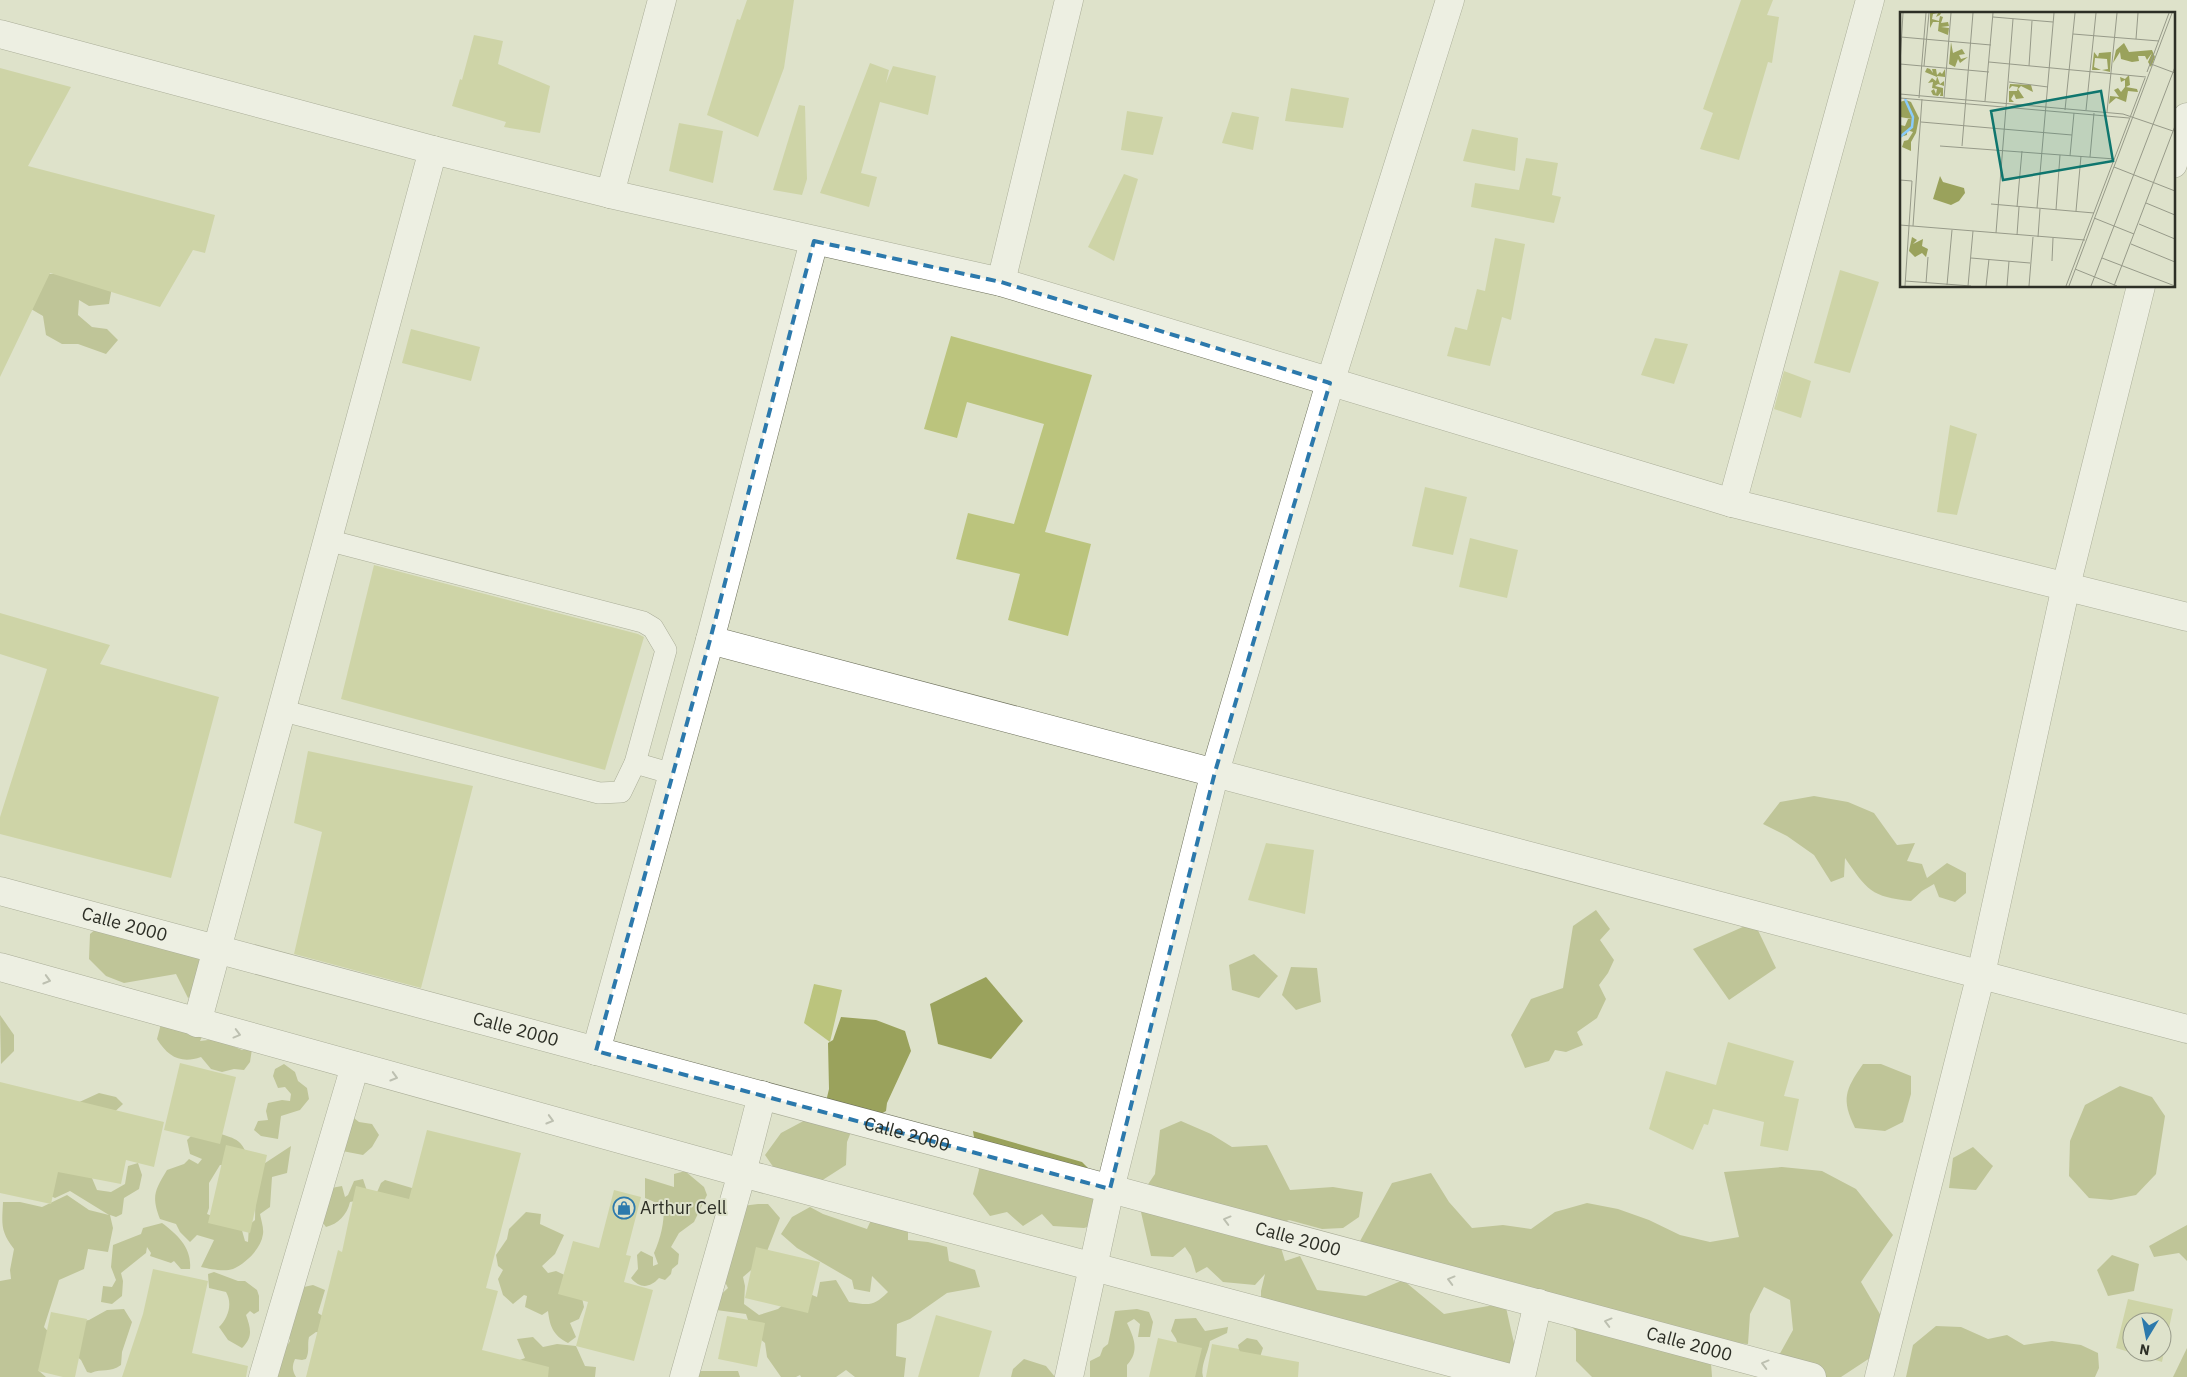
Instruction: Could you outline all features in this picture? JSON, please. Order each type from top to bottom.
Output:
[{"type":"street","points":[[610,194],[662,0]]},
{"type":"street","points":[[1001,282],[1069,0]]},
{"type":"street","points":[[1070,1377],[1110,1189],[1215,772],[1330,383],[1450,0]]},
{"type":"street","points":[[1732,504],[1870,0]]},
{"type":"street","points":[[0,34],[433,150],[610,194],[1001,282],[1732,504],[2187,617]]},
{"type":"street","points":[[2174,161],[2187,117]]},
{"type":"street","points":[[196,1023],[433,150]]},
{"type":"street","points":[[596,1051],[710,640],[814,241]]},
{"type":"street","points":[[1879,1377],[1981,974],[2066,586],[2140,288]]},
{"type":"street","points":[[710,640],[2187,1029]]},
{"type":"street","name":"Calle 2000","points":[[0,891],[1812,1377]]},
{"type":"street","points":[[0,967],[742,1174],[1095,1266],[1506,1377]]},
{"type":"street","points":[[263,1377],[355,1066]]},
{"type":"street","points":[[684,1377],[742,1174],[762,1095]]},
{"type":"street","points":[[1521,1377],[1538,1303]]},
{"type":"lane","points":[[280,710],[599,793],[621,792],[634,763],[666,650],[653,628],[643,622],[327,540]]},
{"type":"lane","points":[[634,763],[673,774]]},
{"type":"highlighted area","points":[[814,241],[1001,282],[1330,383],[1215,772],[1110,1189],[596,1051],[710,640]]},
{"type":"green space","points":[[42,274],[57,274],[112,287],[109,304],[89,306],[79,300],[78,315],[92,327],[107,329],[118,340],[106,354],[78,344],[62,344],[46,335],[43,316],[31,309]]},
{"type":"green space","points":[[1814,796],[1848,802],[1874,813],[1897,845],[1915,843],[1907,861],[1922,864],[1927,878],[1947,863],[1966,873],[1966,893],[1955,902],[1939,897],[1934,884],[1922,891],[1911,901],[1887,897],[1878,894],[1865,885],[1845,858],[1844,877],[1831,882],[1814,855],[1787,836],[1763,824],[1780,802]]},
{"type":"green space","points":[[1596,910],[1610,929],[1600,940],[1614,960],[1608,973],[1599,985],[1606,999],[1597,1018],[1577,1032],[1583,1045],[1566,1052],[1555,1050],[1549,1061],[1525,1068],[1511,1035],[1531,999],[1563,988],[1573,926]]},
{"type":"green space","points":[[104,922],[204,947],[216,978],[188,998],[176,974],[124,983],[106,976],[89,959],[90,934]]},
{"type":"green space","points":[[1754,922],[1776,968],[1729,1000],[1693,949]]},
{"type":"green space","points":[[1254,954],[1278,976],[1259,998],[1232,990],[1229,965]]},
{"type":"green space","points":[[1291,967],[1317,968],[1321,1002],[1296,1010],[1282,995]]},
{"type":"green space","points":[[986,977],[1023,1021],[991,1059],[938,1044],[930,1004]]},
{"type":"green space","points":[[0,1015],[14,1035],[14,1051],[1,1064]]},
{"type":"green space","points":[[841,1017],[876,1020],[905,1031],[911,1051],[887,1103],[886,1111],[864,1124],[853,1127],[847,1142],[846,1165],[818,1183],[776,1171],[765,1155],[781,1133],[824,1110],[829,1089],[828,1043],[833,1040]]},
{"type":"green space","points":[[161,1024],[202,1037],[200,1041],[216,1039],[242,1050],[252,1049],[250,1062],[244,1070],[234,1069],[222,1072],[211,1069],[201,1057],[187,1060],[176,1057],[170,1054],[157,1039]]},
{"type":"green space","points":[[284,1064],[295,1072],[298,1081],[307,1088],[309,1099],[300,1110],[281,1116],[278,1139],[261,1136],[254,1130],[258,1121],[268,1120],[266,1111],[268,1103],[282,1100],[290,1101],[291,1094],[285,1087],[278,1088],[273,1076],[275,1069]]},
{"type":"green space","points":[[1863,1064],[1881,1064],[1911,1076],[1911,1094],[1903,1122],[1885,1131],[1855,1128],[1848,1109],[1847,1095],[1849,1088]]},
{"type":"green space","points":[[2120,1086],[2152,1097],[2165,1116],[2156,1174],[2136,1195],[2111,1200],[2089,1198],[2069,1176],[2070,1141],[2085,1105]]},
{"type":"green space","points":[[99,1093],[116,1097],[123,1104],[108,1118],[89,1171],[97,1190],[111,1192],[125,1184],[128,1166],[138,1163],[142,1175],[139,1189],[124,1198],[122,1214],[116,1217],[110,1215],[113,1228],[108,1252],[88,1249],[84,1269],[59,1280],[44,1327],[54,1338],[58,1353],[39,1371],[46,1377],[0,1377],[0,1281],[11,1279],[10,1270],[14,1249],[4,1232],[3,1202],[20,1202],[42,1207],[67,1195],[89,1210],[109,1215],[70,1191],[55,1198],[37,1190],[75,1104]]},
{"type":"green space","points":[[350,1115],[359,1122],[372,1124],[379,1135],[372,1147],[363,1155],[337,1150]]},
{"type":"green space","points":[[1181,1121],[1211,1134],[1232,1147],[1267,1145],[1290,1190],[1333,1187],[1363,1192],[1359,1217],[1343,1228],[1322,1229],[1289,1220],[1265,1230],[1279,1241],[1285,1261],[1300,1256],[1317,1290],[1366,1296],[1403,1280],[1444,1314],[1505,1303],[1518,1361],[1495,1374],[1261,1311],[1261,1291],[1265,1274],[1255,1285],[1223,1282],[1207,1267],[1196,1273],[1191,1256],[1185,1247],[1173,1257],[1151,1256],[1138,1199],[1155,1174],[1160,1130]]},
{"type":"green space","points":[[210,1129],[239,1141],[246,1151],[249,1160],[235,1166],[220,1165],[209,1183],[209,1208],[207,1214],[241,1227],[245,1241],[248,1242],[249,1225],[255,1220],[256,1169],[291,1146],[287,1173],[272,1177],[270,1207],[260,1214],[263,1227],[262,1240],[248,1259],[229,1270],[201,1267],[214,1240],[197,1235],[190,1242],[180,1232],[176,1224],[160,1219],[155,1199],[157,1188],[167,1170],[184,1164],[189,1159],[198,1164],[202,1159],[190,1154],[187,1140],[197,1130]]},
{"type":"green space","points":[[973,1131],[1082,1162],[1112,1192],[1098,1224],[1084,1228],[1053,1226],[1042,1214],[1023,1226],[1007,1212],[990,1216],[973,1194],[979,1170]]},
{"type":"green space","points":[[1973,1147],[1993,1166],[1976,1190],[1949,1188],[1953,1158]]},
{"type":"green space","points":[[1782,1167],[1822,1171],[1856,1189],[1893,1235],[1861,1282],[1884,1321],[1873,1356],[1841,1377],[1759,1377],[1778,1357],[1793,1330],[1790,1300],[1764,1287],[1750,1314],[1748,1344],[1720,1342],[1710,1349],[1712,1377],[1592,1377],[1576,1361],[1576,1331],[1555,1311],[1354,1252],[1392,1183],[1431,1173],[1449,1202],[1472,1228],[1503,1225],[1531,1229],[1555,1212],[1587,1203],[1618,1209],[1649,1220],[1680,1235],[1710,1242],[1739,1237],[1724,1172]]},
{"type":"green space","points":[[685,1171],[704,1187],[707,1195],[694,1222],[679,1233],[671,1247],[679,1254],[678,1264],[672,1269],[671,1274],[665,1280],[659,1278],[649,1285],[638,1284],[631,1278],[638,1269],[637,1255],[641,1251],[653,1257],[653,1266],[658,1264],[654,1253],[662,1230],[664,1213],[664,1206],[645,1198],[645,1178],[674,1187],[674,1174]]},
{"type":"green space","points":[[363,1179],[368,1194],[361,1200],[350,1202],[347,1211],[341,1218],[334,1224],[326,1227],[317,1215],[326,1189],[342,1186],[345,1197],[348,1195],[354,1181]]},
{"type":"green space","points":[[385,1180],[412,1188],[442,1207],[375,1197],[381,1183]]},
{"type":"green space","points":[[768,1204],[780,1218],[764,1259],[743,1277],[745,1286],[744,1304],[759,1315],[778,1309],[800,1290],[817,1297],[820,1282],[836,1280],[849,1302],[874,1303],[888,1292],[872,1276],[870,1292],[854,1289],[852,1280],[797,1248],[781,1234],[792,1217],[810,1207],[823,1214],[867,1229],[871,1220],[908,1231],[908,1240],[928,1242],[947,1247],[949,1261],[975,1270],[980,1287],[947,1293],[910,1319],[897,1324],[896,1356],[906,1358],[904,1377],[855,1377],[846,1370],[836,1377],[801,1377],[800,1375],[796,1377],[781,1377],[767,1357],[765,1343],[752,1332],[746,1314],[716,1310],[715,1300],[728,1288],[723,1278],[742,1206]]},
{"type":"green space","points":[[526,1212],[541,1214],[540,1224],[564,1235],[555,1254],[542,1266],[548,1273],[556,1271],[571,1278],[581,1293],[584,1307],[579,1319],[570,1323],[576,1337],[568,1343],[553,1330],[548,1311],[542,1315],[525,1307],[527,1296],[524,1295],[513,1304],[503,1295],[498,1279],[503,1270],[498,1266],[496,1255],[507,1239],[509,1229]]},
{"type":"green space","points":[[162,1223],[183,1243],[189,1255],[190,1269],[181,1269],[174,1261],[171,1263],[150,1256],[151,1253],[147,1247],[146,1253],[121,1273],[123,1281],[122,1296],[112,1304],[101,1302],[103,1286],[112,1287],[116,1280],[111,1267],[113,1245],[141,1234],[143,1228]]},
{"type":"green space","points":[[2187,1225],[2187,1261],[2179,1253],[2154,1257],[2149,1246]]},
{"type":"green space","points":[[2112,1255],[2139,1264],[2134,1291],[2108,1296],[2097,1270]]},
{"type":"green space","points":[[214,1272],[238,1281],[245,1281],[257,1290],[259,1311],[254,1314],[250,1311],[246,1315],[250,1333],[246,1344],[242,1348],[228,1340],[219,1327],[227,1315],[229,1301],[226,1292],[209,1288],[208,1274]]},
{"type":"green space","points":[[313,1285],[325,1290],[318,1313],[329,1320],[326,1333],[316,1332],[309,1337],[306,1359],[295,1359],[294,1361],[293,1370],[296,1377],[267,1377],[290,1341],[285,1323],[299,1288]]},
{"type":"green space","points":[[124,1309],[132,1322],[122,1352],[121,1365],[110,1370],[87,1372],[81,1360],[69,1350],[77,1322],[89,1320],[107,1310]]},
{"type":"green space","points":[[1137,1309],[1149,1312],[1153,1322],[1150,1337],[1138,1337],[1140,1324],[1134,1319],[1127,1323],[1134,1339],[1135,1350],[1127,1365],[1127,1377],[1090,1377],[1090,1361],[1100,1356],[1103,1348],[1108,1344],[1115,1311]]},
{"type":"green space","points":[[1196,1318],[1205,1331],[1228,1327],[1227,1333],[1210,1341],[1203,1364],[1203,1377],[1188,1377],[1176,1339],[1171,1331],[1175,1319]]},
{"type":"green space","points":[[1936,1326],[1961,1327],[1988,1339],[2007,1335],[2024,1345],[2052,1341],[2081,1345],[2098,1353],[2099,1368],[2095,1377],[1906,1377],[1913,1345]]},
{"type":"green space","points":[[533,1337],[543,1347],[557,1344],[576,1346],[585,1366],[596,1367],[595,1377],[510,1377],[517,1361],[525,1358],[517,1339]]},
{"type":"green space","points":[[1247,1338],[1257,1340],[1263,1348],[1260,1357],[1235,1377],[1241,1358],[1238,1345]]},
{"type":"green space","points":[[2187,1348],[2187,1377],[2173,1377]]},
{"type":"green space","points":[[1024,1359],[1046,1366],[1055,1377],[1011,1377],[1013,1369]]},
{"type":"green space","points":[[701,1371],[738,1371],[740,1377],[692,1377]]},
{"type":"building","points":[[747,0],[794,0],[784,68],[758,137],[707,115],[737,19],[740,20]]},
{"type":"building","points":[[1741,0],[1773,0],[1767,15],[1779,17],[1772,63],[1768,62],[1739,160],[1700,149],[1713,113],[1703,109]]},
{"type":"building","points":[[474,35],[503,41],[498,64],[550,86],[540,133],[504,127],[506,122],[452,106],[460,79],[462,80]]},
{"type":"building","points":[[870,63],[889,70],[886,83],[893,66],[936,76],[928,115],[880,102],[861,173],[877,177],[869,207],[820,193]]},
{"type":"building","points":[[0,68],[71,87],[28,166],[215,215],[205,253],[193,250],[160,307],[50,273],[0,377]]},
{"type":"building","points":[[1291,88],[1349,98],[1343,128],[1285,121]]},
{"type":"building","points":[[799,105],[805,106],[807,179],[802,195],[773,190]]},
{"type":"building","points":[[1127,111],[1163,117],[1153,155],[1121,150]]},
{"type":"building","points":[[1232,112],[1259,117],[1253,150],[1222,143]]},
{"type":"building","points":[[679,123],[723,131],[713,183],[669,171]]},
{"type":"building","points":[[1472,129],[1518,138],[1515,171],[1463,161]]},
{"type":"building","points":[[1526,158],[1558,163],[1552,195],[1561,197],[1554,223],[1471,207],[1475,183],[1519,190]]},
{"type":"building","points":[[1124,174],[1138,179],[1114,261],[1088,247]]},
{"type":"building","points":[[1495,238],[1525,244],[1511,320],[1502,317],[1490,366],[1447,356],[1455,327],[1467,330],[1477,289],[1485,291]]},
{"type":"building","points":[[1840,270],[1879,282],[1850,373],[1814,363]]},
{"type":"building","points":[[411,329],[480,347],[471,381],[402,363]]},
{"type":"building","points":[[951,336],[1092,375],[1045,532],[1091,544],[1068,636],[1008,620],[1020,574],[956,559],[968,513],[1014,524],[1044,424],[967,402],[957,438],[924,429]]},
{"type":"building","points":[[1655,338],[1688,344],[1674,384],[1641,375]]},
{"type":"building","points":[[1784,371],[1811,381],[1801,418],[1774,409]]},
{"type":"building","points":[[1950,425],[1977,434],[1957,515],[1937,512]]},
{"type":"building","points":[[1425,487],[1467,497],[1453,555],[1412,546]]},
{"type":"building","points":[[1470,538],[1518,550],[1507,598],[1459,587]]},
{"type":"building","points":[[374,565],[644,637],[605,770],[341,699]]},
{"type":"building","points":[[0,613],[110,645],[100,664],[219,697],[171,878],[0,834],[0,817],[47,669],[0,654]]},
{"type":"building","points":[[308,751],[473,786],[421,988],[294,954],[322,832],[294,823]]},
{"type":"building","points":[[1266,843],[1314,850],[1305,914],[1248,900]]},
{"type":"building","points":[[814,984],[842,990],[830,1042],[804,1023]]},
{"type":"building","points":[[1728,1042],[1794,1061],[1784,1096],[1799,1099],[1788,1151],[1760,1146],[1764,1122],[1713,1109],[1708,1125],[1704,1124],[1693,1150],[1649,1129],[1666,1071],[1716,1085]]},
{"type":"building","points":[[180,1063],[236,1077],[220,1144],[164,1130]]},
{"type":"building","points":[[0,1082],[164,1122],[154,1167],[126,1160],[121,1184],[58,1172],[51,1204],[0,1193]]},
{"type":"building","points":[[427,1130],[521,1153],[486,1288],[498,1291],[482,1350],[549,1367],[548,1377],[306,1377],[338,1250],[342,1252],[356,1186],[409,1199]]},
{"type":"building","points":[[226,1145],[267,1155],[250,1233],[208,1223]]},
{"type":"building","points":[[614,1190],[641,1197],[626,1255],[631,1256],[624,1282],[653,1290],[634,1361],[576,1346],[588,1302],[558,1294],[573,1241],[599,1248]]},
{"type":"building","points":[[756,1247],[820,1262],[808,1313],[745,1298]]},
{"type":"building","points":[[153,1269],[208,1281],[192,1353],[248,1366],[246,1377],[122,1377],[143,1314]]},
{"type":"building","points":[[2128,1299],[2173,1309],[2172,1314],[2172,1312],[2125,1312]]},
{"type":"building","points":[[51,1312],[87,1319],[75,1377],[63,1377],[38,1371]]},
{"type":"building","points":[[936,1315],[992,1331],[979,1377],[918,1377]]},
{"type":"building","points":[[727,1316],[765,1323],[757,1367],[718,1359]]},
{"type":"building","points":[[2122,1324],[2122,1350],[2116,1348]]},
{"type":"building","points":[[1158,1338],[1202,1348],[1195,1377],[1149,1377]]},
{"type":"building","points":[[1212,1344],[1299,1362],[1298,1377],[1206,1377]]},
{"type":"place","name":"Arthur Cell","points":[[624,1208]]}]
